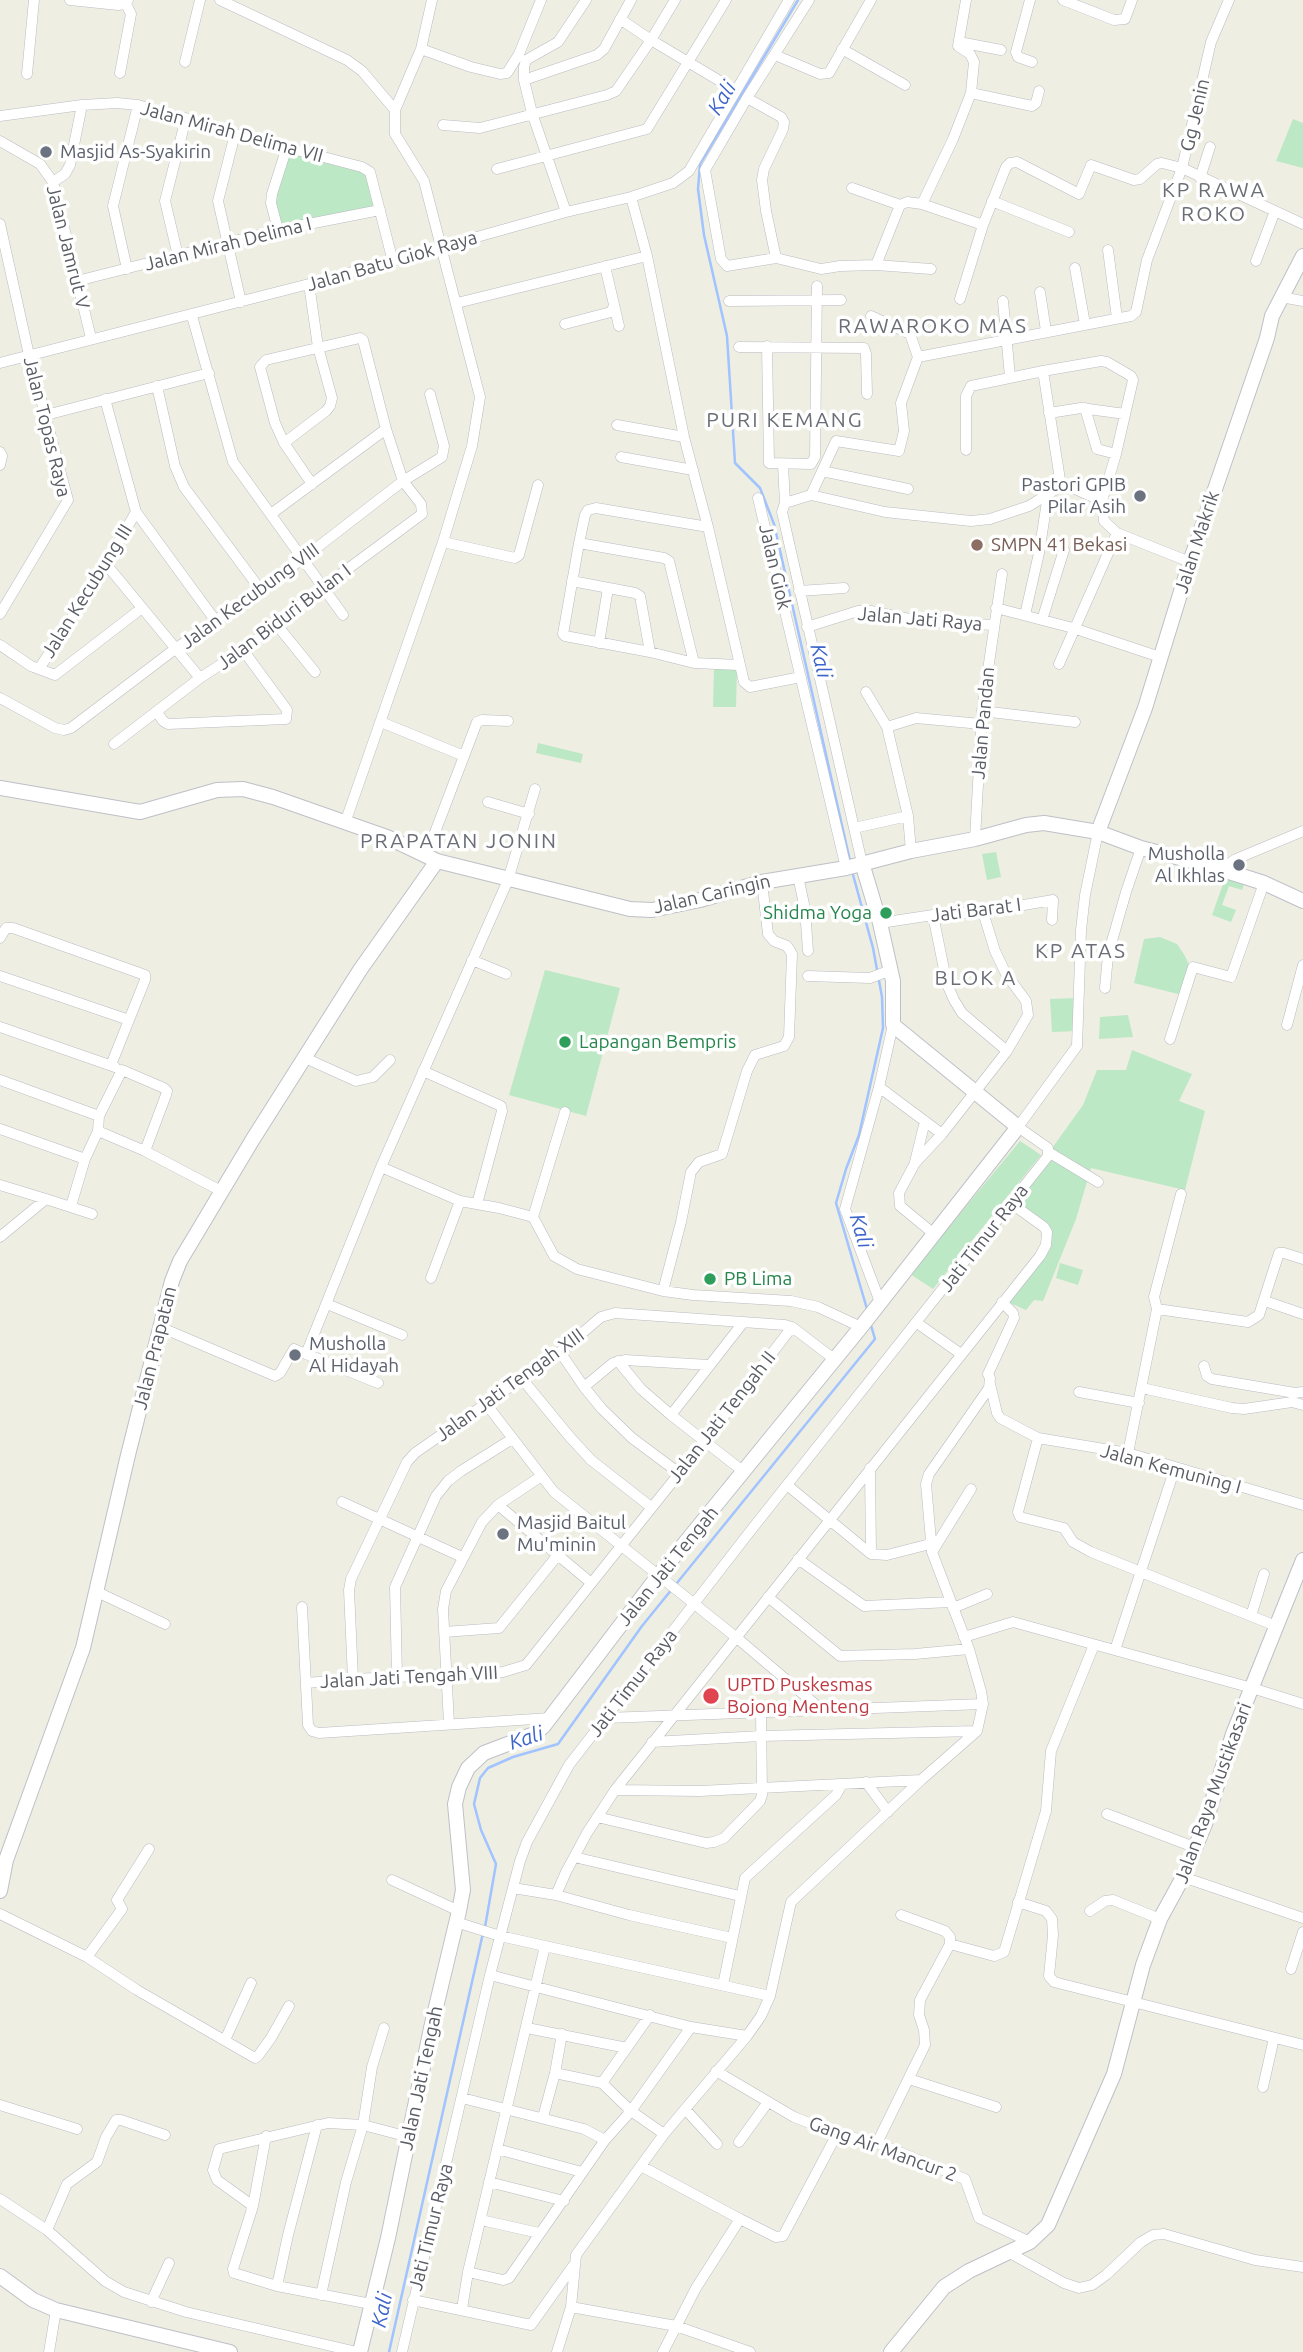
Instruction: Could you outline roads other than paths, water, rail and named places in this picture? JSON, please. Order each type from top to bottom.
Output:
[{"type":"main road","name":"Jalan Makrik","points":[[1098,832],[1137,730],[1272,316],[1303,256]]},
{"type":"main road","name":"Jalan Caringin","points":[[7,789],[140,812],[217,790],[243,789],[387,837],[432,858],[508,880],[630,909],[652,910],[709,898],[762,882],[854,866],[1044,823],[1098,832],[1141,848],[1221,869],[1264,883],[1303,901]]},
{"type":"main road","name":"Jalan Prapatan","points":[[0,1889],[6,1860],[83,1648],[160,1327],[180,1261],[221,1191],[432,858]]},
{"type":"main road","points":[[854,866],[880,923],[883,973],[894,996],[893,1025],[1018,1127]]},
{"type":"main road","name":"Jalan Jati Tengah","points":[[358,2352],[410,2137],[458,1917],[463,1890],[455,1804],[468,1768],[484,1753],[534,1734],[543,1727],[1018,1127]]},
{"type":"main road","name":"Jalan Raya Mustikasari","points":[[891,2352],[944,2287],[968,2271],[1030,2242],[1048,2225],[1119,2062],[1143,1965],[1160,1919],[1183,1877],[1205,1824],[1233,1734],[1303,1560]]},
{"type":"main road","points":[[0,2276],[33,2300],[56,2310],[193,2347],[230,2352]]},
{"type":"street","points":[[27,74],[34,0]]},
{"type":"street","points":[[70,0],[118,5],[127,2],[131,14],[120,73]]},
{"type":"street","points":[[185,62],[200,0]]},
{"type":"street","points":[[220,0],[346,60],[362,71],[395,110]]},
{"type":"street","points":[[345,823],[443,542],[472,446],[480,397],[424,181],[395,134],[395,110],[421,49],[432,0]]},
{"type":"street","points":[[421,49],[471,67],[500,74],[507,73],[519,54],[541,0]]},
{"type":"street","points":[[566,212],[532,113],[524,80],[526,60],[558,43],[586,0]]},
{"type":"street","points":[[524,80],[597,55],[604,49],[631,0]]},
{"type":"street","points":[[443,125],[480,128],[607,95],[616,90],[675,0]]},
{"type":"street","points":[[498,169],[647,129],[726,0]]},
{"type":"street","name":"Jalan Batu Giok Raya","points":[[0,363],[91,338],[192,316],[566,212],[631,197],[673,183],[689,171],[789,0]]},
{"type":"street","points":[[809,0],[705,170],[721,258],[724,264],[733,266],[776,258],[821,269],[840,265],[930,269]]},
{"type":"street","points":[[775,55],[825,75],[829,73],[871,0]]},
{"type":"street","points":[[922,204],[953,139],[971,93],[974,62],[958,43],[966,0]]},
{"type":"street","points":[[1030,0],[1016,52],[1018,57],[1032,62]]},
{"type":"street","points":[[1063,0],[1114,20],[1125,19],[1132,0]]},
{"type":"street","name":"Gg Jenin","points":[[1117,318],[1131,316],[1136,312],[1147,260],[1182,169],[1211,43],[1229,0]]},
{"type":"street","points":[[620,19],[735,90]]},
{"type":"street","points":[[958,43],[1001,50]]},
{"type":"street","points":[[842,49],[905,85]]},
{"type":"street","points":[[971,93],[1032,106],[1036,103],[1039,91]]},
{"type":"street","points":[[747,98],[781,117],[784,122],[762,180],[776,258]]},
{"type":"street","points":[[127,269],[113,206],[138,104]]},
{"type":"street","name":"Jalan Mirah Delima VII","points":[[0,116],[82,105],[138,104],[235,134],[368,169],[393,262]]},
{"type":"street","points":[[53,182],[65,174],[69,165],[82,105]]},
{"type":"street","points":[[178,256],[165,201],[186,118]]},
{"type":"street","points":[[235,134],[218,201],[241,302]]},
{"type":"street","name":"Jalan Jamrut V","points":[[0,141],[40,164],[53,182],[91,338]]},
{"type":"street","points":[[278,230],[271,203],[287,147]]},
{"type":"street","points":[[1200,178],[1210,147]]},
{"type":"street","points":[[960,299],[983,225],[1010,163],[1017,162],[1079,194],[1091,165],[1134,180],[1140,179],[1157,164],[1182,169],[1303,223]]},
{"type":"street","points":[[852,188],[900,205],[907,202],[922,204],[983,225]]},
{"type":"street","points":[[631,197],[647,256],[684,437],[744,682],[750,687],[801,677]]},
{"type":"street","points":[[992,201],[1069,232]]},
{"type":"street","points":[[876,265],[900,205]]},
{"type":"street","name":"Jalan Mirah Delima I","points":[[77,282],[278,230],[380,210]]},
{"type":"street","points":[[1256,261],[1275,211]]},
{"type":"street","name":"Jalan Topas Raya","points":[[0,224],[29,355],[68,500],[0,614]]},
{"type":"street","points":[[918,357],[1117,318],[1108,250]]},
{"type":"street","points":[[457,303],[647,256]]},
{"type":"street","points":[[605,266],[619,326]]},
{"type":"street","points":[[1075,268],[1085,324]]},
{"type":"street","points":[[284,443],[330,405],[332,398],[318,347],[309,284]]},
{"type":"street","points":[[767,346],[767,459],[772,465],[806,466],[811,464],[815,457],[817,286]]},
{"type":"street","points":[[1040,292],[1046,331]]},
{"type":"street","points":[[1281,297],[1303,302]]},
{"type":"street","points":[[729,302],[841,300]]},
{"type":"street","points":[[1003,302],[1010,377]]},
{"type":"street","points":[[565,324],[611,312],[614,306]]},
{"type":"street","points":[[192,316],[233,462],[321,588],[343,615]]},
{"type":"street","points":[[811,495],[836,441],[899,451],[904,432],[901,403],[918,357],[910,334],[871,316]]},
{"type":"street","points":[[312,484],[284,443],[275,423],[260,367],[266,360],[356,337],[363,340],[386,429],[403,481]]},
{"type":"street","points":[[739,347],[864,348],[867,394]]},
{"type":"street","points":[[966,450],[968,388],[1010,377],[1101,360],[1107,362],[1131,376],[1133,380],[1102,501],[1104,521],[1117,533],[1190,562]]},
{"type":"street","points":[[1043,371],[1061,486]]},
{"type":"street","points":[[46,415],[209,373]]},
{"type":"street","points":[[157,386],[175,466],[184,487],[260,589]]},
{"type":"street","name":"Jalan Kecubung VIII","points":[[0,698],[55,729],[71,728],[175,649],[301,560],[403,481],[442,457],[444,446],[430,394]]},
{"type":"street","points":[[104,399],[136,512],[215,620]]},
{"type":"street","points":[[1049,413],[1085,408],[1125,414]]},
{"type":"street","points":[[1085,408],[1097,449],[1116,454]]},
{"type":"street","points":[[617,425],[684,437]]},
{"type":"street","points":[[271,514],[386,429]]},
{"type":"street","points":[[0,452],[0,465]]},
{"type":"street","points":[[621,457],[693,470]]},
{"type":"street","points":[[783,465],[785,503],[782,512],[854,828],[854,866]]},
{"type":"street","points":[[822,471],[908,489]]},
{"type":"street","name":"Jalan Biduri Bulan I","points":[[114,744],[422,514],[421,504],[403,481]]},
{"type":"street","points":[[443,542],[515,558],[519,555],[538,485]]},
{"type":"street","points":[[785,503],[811,495],[885,512],[971,521],[1007,514],[1029,506],[1061,486],[1102,501]]},
{"type":"street","points":[[1026,615],[1048,495]]},
{"type":"street","name":"Jalan Giok","points":[[758,498],[801,677],[854,866]]},
{"type":"street","points":[[708,527],[596,508],[588,510],[579,543],[563,634],[694,663],[739,664]]},
{"type":"street","name":"Jalan Kecubung III","points":[[39,669],[136,512]]},
{"type":"street","points":[[1059,664],[1117,533]]},
{"type":"street","points":[[579,543],[669,561],[694,663]]},
{"type":"street","points":[[1042,620],[1065,550]]},
{"type":"street","points":[[106,564],[200,678]]},
{"type":"street","name":"Jalan Pandan","points":[[975,839],[982,711],[1002,574]]},
{"type":"street","points":[[572,581],[640,596],[650,652]]},
{"type":"street","points":[[599,643],[608,588]]},
{"type":"street","points":[[799,592],[844,588]]},
{"type":"street","points":[[0,645],[39,669],[58,674],[142,608]]},
{"type":"street","points":[[996,608],[1073,628],[1160,657]]},
{"type":"street","name":"Jalan Jati Raya","points":[[807,627],[858,611],[871,611],[919,621],[994,625]]},
{"type":"street","points":[[276,624],[315,672]]},
{"type":"street","points":[[157,712],[163,722],[169,724],[286,719],[287,710],[243,650]]},
{"type":"street","points":[[866,692],[887,727],[908,816],[911,851]]},
{"type":"street","points":[[982,711],[1075,722]]},
{"type":"street","points":[[887,727],[916,718],[981,724]]},
{"type":"street","points":[[432,858],[477,722],[508,721]]},
{"type":"street","points":[[381,722],[464,756]]},
{"type":"street","points":[[0,781],[7,789]]},
{"type":"street","points":[[306,1354],[381,1167],[508,880],[535,789]]},
{"type":"street","points":[[488,802],[529,814]]},
{"type":"street","points":[[854,828],[908,816]]},
{"type":"street","points":[[1098,832],[1081,930],[1077,1046],[1018,1127],[1048,1148],[1050,1153],[1098,1182]]},
{"type":"street","points":[[1221,869],[1236,859],[1302,832]]},
{"type":"street","points":[[1105,988],[1108,955],[1141,848]]},
{"type":"street","points":[[798,876],[805,909],[808,951]]},
{"type":"street","points":[[663,1291],[691,1172],[699,1162],[722,1154],[747,1071],[755,1055],[784,1046],[787,1042],[792,954],[787,946],[774,941],[768,934],[762,882]]},
{"type":"street","points":[[1170,1039],[1193,967],[1231,977],[1264,883]]},
{"type":"street","name":"Jati Barat I","points":[[880,923],[933,915],[984,912],[1053,900],[1052,920]]},
{"type":"street","points":[[915,1163],[942,1134],[1007,1051],[1025,1023],[1028,1009],[995,951],[984,912]]},
{"type":"street","points":[[933,915],[947,984],[954,1000],[962,1013],[1007,1051]]},
{"type":"street","points":[[0,939],[6,928],[13,928],[145,975],[111,1065]]},
{"type":"street","points":[[472,960],[506,974]]},
{"type":"street","points":[[1287,1025],[1303,965]]},
{"type":"street","points":[[808,976],[883,973]]},
{"type":"street","points":[[0,976],[129,1020]]},
{"type":"street","points":[[565,1112],[533,1217],[548,1248],[566,1264],[663,1291],[792,1301],[869,1315],[845,1209],[879,1087],[893,1025]]},
{"type":"street","points":[[0,1027],[111,1065],[164,1088],[167,1091],[145,1151]]},
{"type":"street","points":[[305,1058],[356,1081],[373,1077],[390,1060]]},
{"type":"street","points":[[71,1206],[85,1159],[98,1131],[99,1116],[122,1070]]},
{"type":"street","points":[[423,1071],[501,1106],[502,1111],[477,1204]]},
{"type":"street","points":[[0,1080],[99,1116]]},
{"type":"street","points":[[879,1087],[942,1134]]},
{"type":"street","points":[[925,1121],[915,1163],[898,1200],[900,1206],[934,1234]]},
{"type":"street","points":[[0,1129],[85,1159]]},
{"type":"street","points":[[98,1131],[145,1151],[221,1191]]},
{"type":"street","name":"Jati Timur Raya","points":[[402,2352],[500,1936],[527,1842],[550,1797],[569,1765],[690,1601],[787,1485],[1050,1153]]},
{"type":"street","points":[[381,1167],[460,1201],[533,1217]]},
{"type":"street","points":[[0,1185],[92,1214]]},
{"type":"street","points":[[1128,1454],[1157,1309],[1154,1297],[1181,1194]]},
{"type":"street","points":[[0,1237],[46,1199]]},
{"type":"street","points":[[431,1278],[460,1201]]},
{"type":"street","points":[[556,1895],[574,1857],[615,1790],[1040,1255],[1048,1238],[1044,1227],[1012,1204]]},
{"type":"street","points":[[1157,1309],[1241,1322],[1253,1320],[1259,1315],[1265,1301],[1279,1253],[1284,1252],[1303,1259]]},
{"type":"street","points":[[1265,1301],[1303,1314]]},
{"type":"street","points":[[557,2352],[571,2307],[576,2255],[664,2134],[761,2016],[770,1996],[792,1902],[977,1731],[983,1703],[968,1648],[931,1548],[926,1478],[987,1392],[990,1384],[988,1374],[1014,1318],[1013,1313],[1002,1302]]},
{"type":"street","points":[[327,1304],[402,1335]]},
{"type":"street","name":"Jalan Jati Tengah XIII","points":[[353,1679],[350,1584],[401,1472],[415,1453],[523,1380],[606,1314],[792,1327]]},
{"type":"street","points":[[917,1323],[961,1354]]},
{"type":"street","points":[[671,1415],[742,1324]]},
{"type":"street","points":[[160,1327],[275,1376],[280,1373],[293,1349],[377,1383]]},
{"type":"street","points":[[792,1327],[834,1359]]},
{"type":"street","name":"Jalan Jati Tengah II","points":[[621,1544],[705,1441],[792,1327]]},
{"type":"street","points":[[560,1352],[584,1387],[632,1438],[678,1473]]},
{"type":"street","points":[[584,1387],[618,1361],[646,1360],[709,1365]]},
{"type":"street","points":[[618,1361],[641,1389],[744,1472]]},
{"type":"street","points":[[1204,1366],[1206,1376],[1212,1379],[1295,1393],[1303,1392]]},
{"type":"street","points":[[523,1380],[591,1460],[651,1507]]},
{"type":"street","name":"Jalan Kemuning I","points":[[990,1384],[1000,1418],[1038,1438],[1128,1454],[1303,1505]]},
{"type":"street","points":[[1142,1388],[1232,1408],[1244,1409],[1293,1402],[1303,1405]]},
{"type":"street","points":[[1079,1392],[1139,1403]]},
{"type":"street","points":[[487,1405],[540,1477],[561,1499],[621,1544],[822,1710]]},
{"type":"street","points":[[1038,1438],[1019,1516],[1065,1528],[1073,1542],[1276,1626]]},
{"type":"street","points":[[397,1676],[394,1587],[436,1496],[448,1481],[512,1440]]},
{"type":"street","points":[[870,1468],[871,1553]]},
{"type":"street","points":[[1115,1650],[1175,1468]]},
{"type":"street","points":[[449,1724],[443,1603],[446,1591],[482,1522],[498,1505],[540,1477]]},
{"type":"street","points":[[787,1485],[871,1553],[887,1555],[931,1548],[971,1489]]},
{"type":"street","points":[[342,1502],[462,1557]]},
{"type":"street","points":[[498,1505],[590,1582]]},
{"type":"street","name":"Jalan Jati Tengah VIII","points":[[306,1683],[503,1672],[522,1668],[621,1544]]},
{"type":"street","points":[[444,1632],[499,1628],[557,1556]]},
{"type":"street","points":[[798,1559],[864,1606],[952,1605],[988,1594]]},
{"type":"street","points":[[1251,1616],[1264,1574]]},
{"type":"street","points":[[95,1591],[165,1624]]},
{"type":"street","points":[[768,1597],[840,1656],[915,1654],[968,1648]]},
{"type":"street","points":[[302,1607],[308,1725],[312,1731],[319,1733],[550,1718]]},
{"type":"street","points":[[964,1637],[1013,1622],[1303,1704]]},
{"type":"street","points":[[950,1944],[995,1956],[1004,1952],[1046,1811],[1051,1751],[1094,1645]]},
{"type":"street","points":[[606,1718],[983,1703]]},
{"type":"street","points":[[597,1817],[710,1843],[724,1838],[760,1801],[764,1788],[761,1713]]},
{"type":"street","points":[[652,1742],[977,1731]]},
{"type":"street","points":[[615,1790],[700,1791],[921,1780]]},
{"type":"street","points":[[866,1782],[888,1812]]},
{"type":"street","points":[[723,1985],[740,1896],[748,1874],[836,1795],[842,1784]]},
{"type":"street","points":[[1107,1814],[1194,1847]]},
{"type":"street","points":[[87,1957],[122,1909],[117,1900],[149,1849]]},
{"type":"street","points":[[574,1857],[740,1896]]},
{"type":"street","points":[[1183,1877],[1303,1918]]},
{"type":"street","points":[[391,1880],[484,1931],[500,1936],[770,1996]]},
{"type":"street","points":[[513,1888],[556,1895],[629,1915],[732,1938]]},
{"type":"street","points":[[1090,1911],[1105,1901],[1113,1900],[1160,1919]]},
{"type":"street","points":[[1018,1902],[1046,1911],[1052,1919],[1054,1935],[1049,1976],[1052,1980],[1134,2004],[1303,2045]]},
{"type":"street","points":[[0,1914],[87,1957],[137,1990],[253,2057],[257,2057],[289,2006]]},
{"type":"street","points":[[877,2144],[925,2045],[919,2015],[920,2000],[950,1944],[950,1937],[945,1931],[901,1915]]},
{"type":"street","points":[[1291,1969],[1303,1931]]},
{"type":"street","points":[[462,2309],[468,2272],[545,1946]]},
{"type":"street","points":[[490,1975],[691,2027],[747,2036]]},
{"type":"street","points":[[225,2040],[251,1983]]},
{"type":"street","points":[[602,2083],[650,2015]]},
{"type":"street","points":[[468,2272],[503,2280],[509,2278],[605,2140],[631,2111],[691,2027]]},
{"type":"street","points":[[321,2295],[346,2182],[363,2125],[372,2067],[384,2028]]},
{"type":"street","points":[[527,2028],[627,2048]]},
{"type":"street","points":[[542,2117],[555,2073],[562,2034]]},
{"type":"street","points":[[1263,2087],[1275,2038]]},
{"type":"street","name":"Gang Air Mancur 2","points":[[716,2071],[794,2116],[837,2134],[877,2144],[965,2179],[979,2218],[1030,2242]]},
{"type":"street","points":[[555,2073],[602,2083],[631,2111],[664,2134]]},
{"type":"street","points":[[909,2079],[996,2107]]},
{"type":"street","points":[[462,2098],[584,2129],[605,2140]]},
{"type":"street","points":[[739,2142],[768,2102]]},
{"type":"street","points":[[0,2105],[77,2129]]},
{"type":"street","points":[[685,2109],[717,2144]]},
{"type":"street","points":[[47,2230],[67,2184],[97,2162],[106,2137],[116,2120],[165,2135]]},
{"type":"street","points":[[253,2206],[217,2180],[214,2170],[219,2149],[266,2136],[340,2122],[410,2137]]},
{"type":"street","points":[[277,2287],[317,2125]]},
{"type":"street","points":[[641,2166],[776,2237],[783,2236],[837,2134]]},
{"type":"street","points":[[266,2136],[253,2206],[233,2269],[237,2274],[277,2287],[371,2304]]},
{"type":"street","points":[[497,2149],[582,2172]]},
{"type":"street","points":[[489,2182],[564,2202]]},
{"type":"street","points":[[0,2199],[47,2230],[104,2281],[124,2292],[198,2315],[358,2352]]},
{"type":"street","points":[[663,2352],[696,2288],[740,2219]]},
{"type":"street","points":[[481,2220],[539,2233]]},
{"type":"street","points":[[1008,2252],[1064,2283],[1079,2288],[1092,2285],[1106,2275],[1141,2242],[1153,2235],[1164,2234],[1255,2260],[1303,2267]]},
{"type":"street","points":[[151,2302],[169,2263]]},
{"type":"street","points":[[413,2300],[532,2325],[575,2263]]},
{"type":"street","points":[[571,2307],[676,2326],[750,2352]]},
{"type":"street","points":[[49,2352],[56,2310]]},
{"type":"waterway","name":"Kali","points":[[798,0],[700,164],[698,189],[704,235],[727,336],[735,463],[760,488],[774,524],[850,861]]},
{"type":"waterway","name":"Kali","points":[[852,871],[873,948],[882,997],[883,1028],[859,1135],[836,1203],[867,1309]]},
{"type":"waterway","name":"Kali","points":[[485,1927],[496,1864],[481,1830],[474,1804],[480,1778],[488,1768],[513,1757],[558,1744],[642,1626],[875,1339],[870,1322]]},
{"type":"waterway","name":"Kali","points":[[389,2352],[483,1933]]},
{"type":"place","name":"Masjid As-Syakirin","points":[[46,152]]},
{"type":"place","name":"Pastori GPIB Pilar Asih","points":[[1140,496]]},
{"type":"place","name":"SMPN 41 Bekasi","points":[[977,545]]},
{"type":"place","name":"Musholla Al Ikhlas","points":[[1239,865]]},
{"type":"place","name":"Shidma Yoga","points":[[886,913]]},
{"type":"place","name":"Lapangan Bempris","points":[[565,1042]]},
{"type":"place","name":"PB Lima","points":[[710,1279]]},
{"type":"place","name":"Musholla Al Hidayah","points":[[295,1355]]},
{"type":"place","name":"Masjid Baitul Mu'minin","points":[[503,1534]]},
{"type":"place","name":"UPTD Puskesmas Bojong Menteng","points":[[711,1696]]},
{"type":"district","name":"KP RAWA ROKO","points":[[1214,202]]},
{"type":"district","name":"RAWAROKO MAS","points":[[933,326]]},
{"type":"district","name":"PURI KEMANG","points":[[785,420]]},
{"type":"district","name":"PRAPATAN JONIN","points":[[459,841]]},
{"type":"district","name":"KP ATAS","points":[[1081,951]]},
{"type":"district","name":"BLOK A","points":[[976,978]]}]
